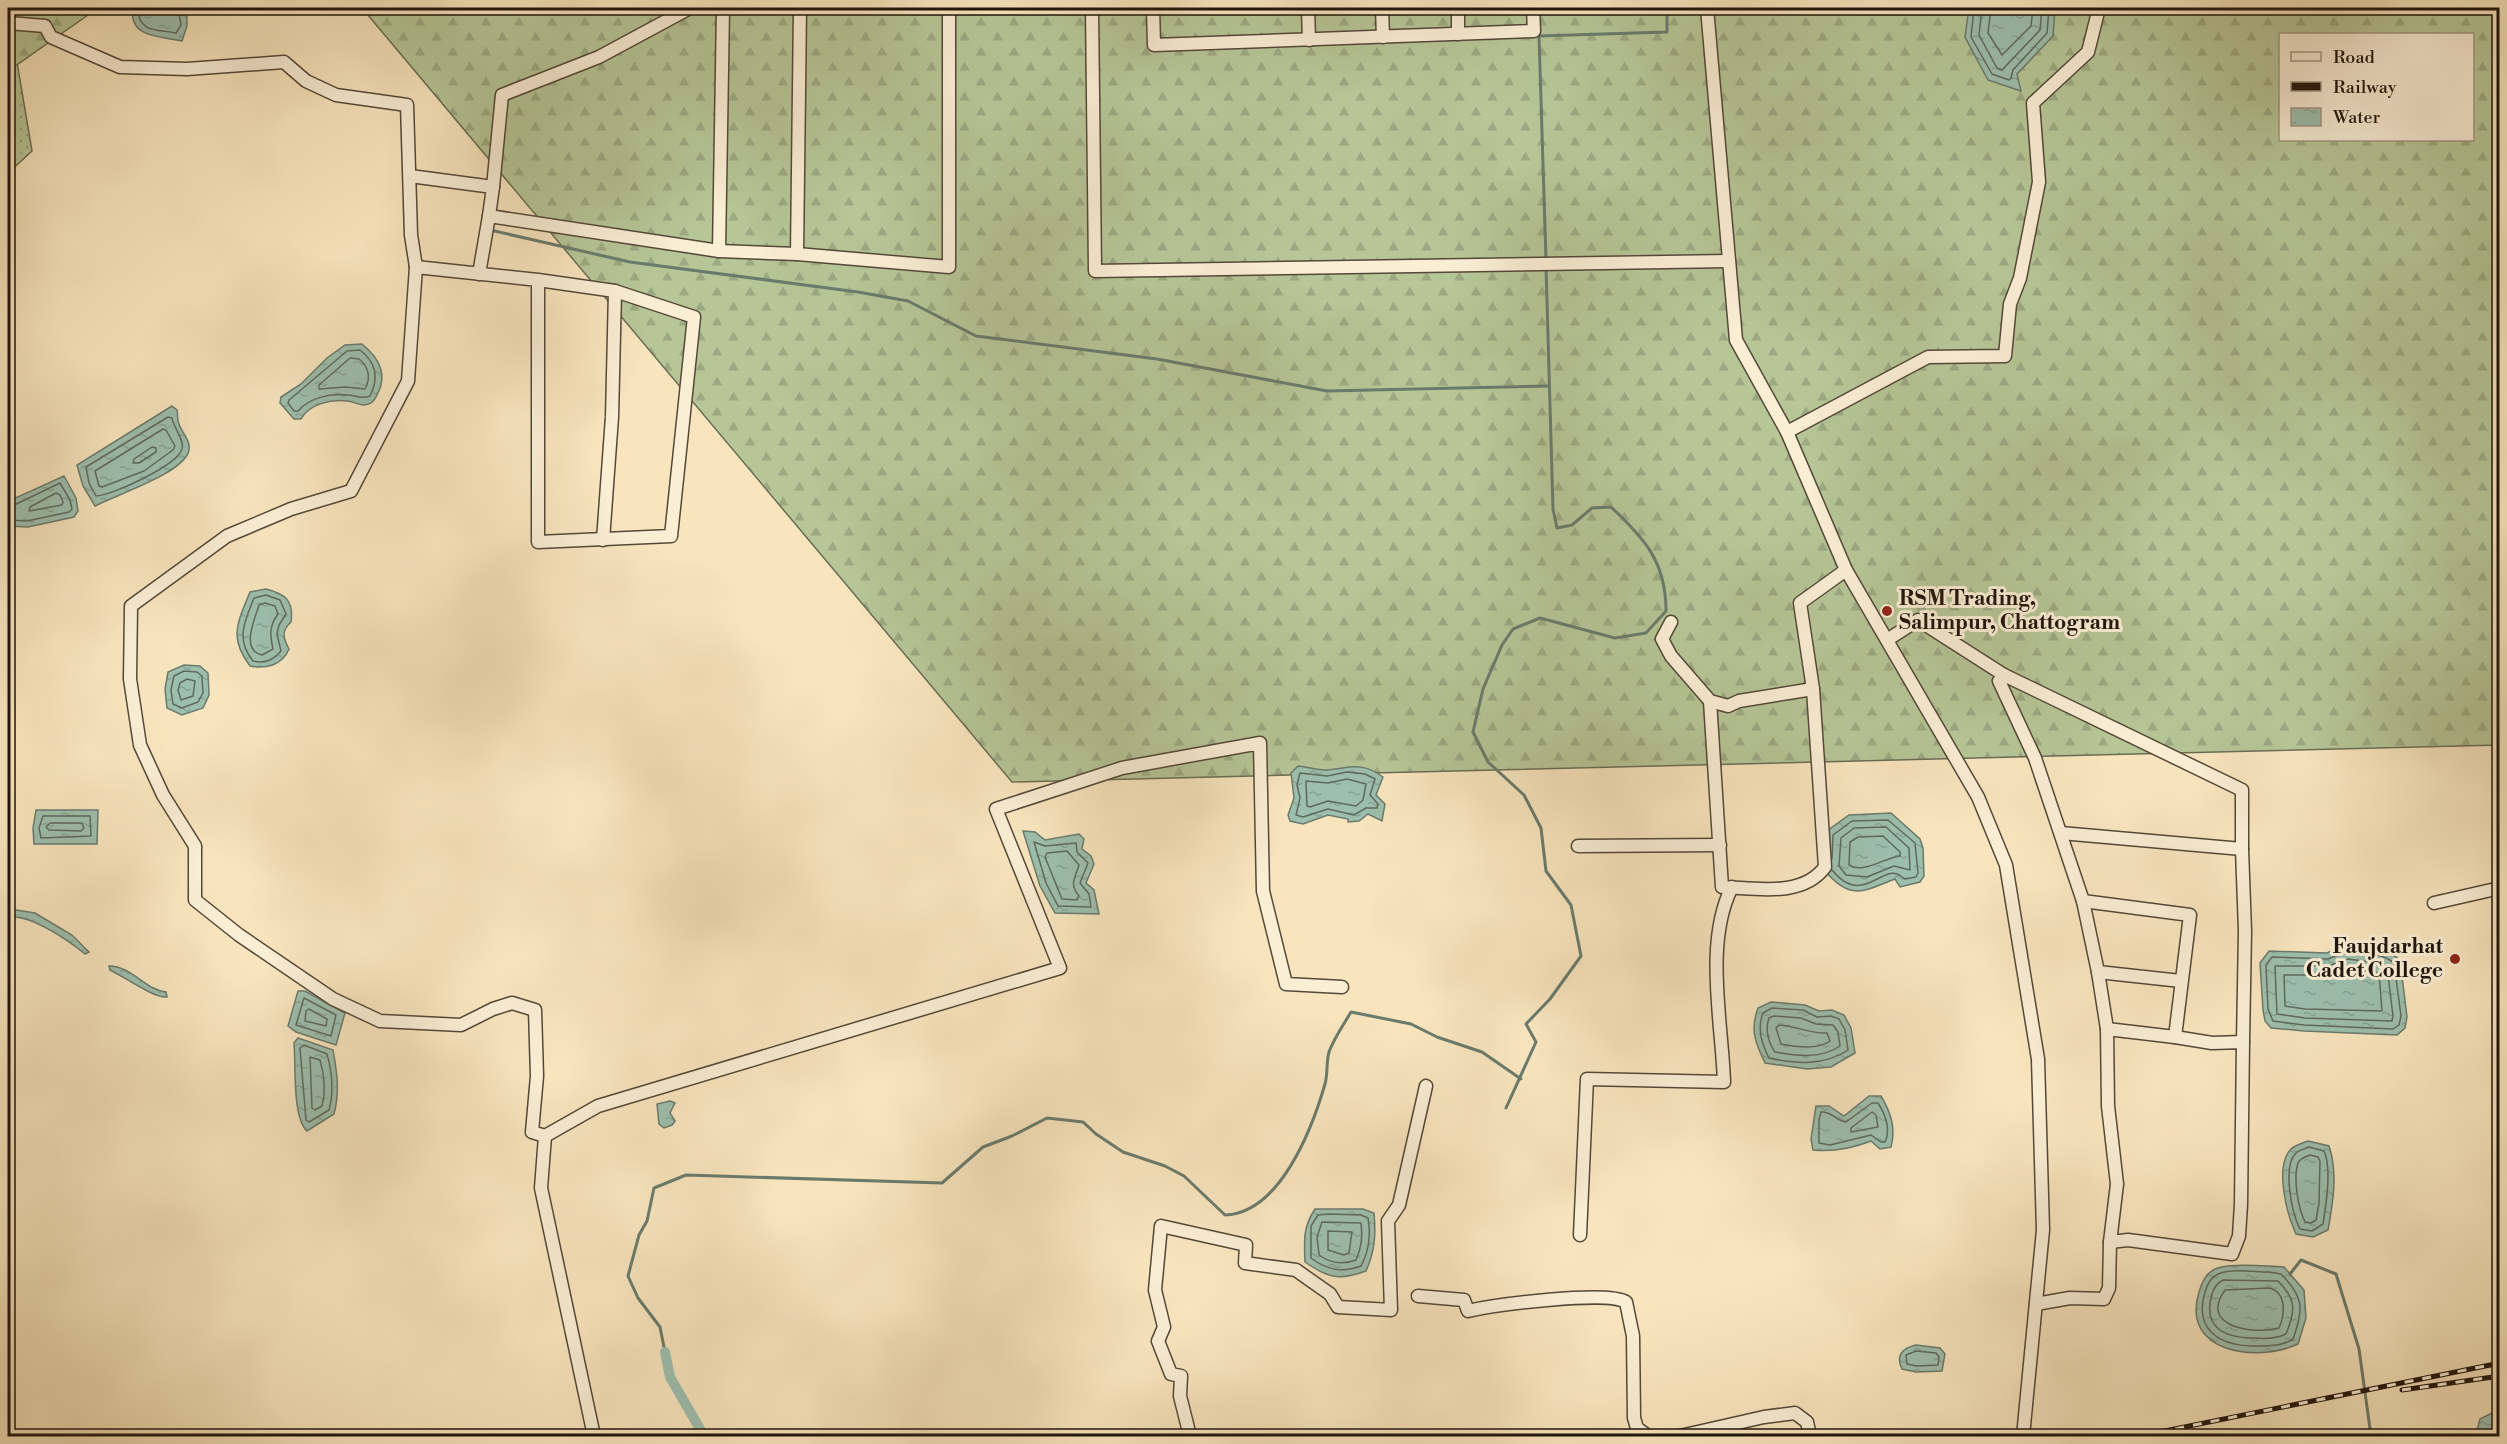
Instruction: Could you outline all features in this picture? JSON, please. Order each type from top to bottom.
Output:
[{"type":"street","points":[[479,274],[493,187],[502,95],[599,57],[690,8]]},
{"type":"street","points":[[719,251],[723,8]]},
{"type":"street","points":[[797,254],[800,8]]},
{"type":"street","points":[[489,216],[719,251],[797,254],[949,267],[950,8]]},
{"type":"street","points":[[1092,8],[1095,271],[1729,261]]},
{"type":"street","points":[[1153,8],[1154,45],[1534,31],[1533,8]]},
{"type":"street","points":[[1308,8],[1309,40]]},
{"type":"street","points":[[1382,8],[1383,37]]},
{"type":"street","points":[[1458,8],[1458,34]]},
{"type":"street","points":[[1707,8],[1736,340],[1787,432],[1846,570],[1978,797],[2006,865],[2038,1059],[2043,1230],[2023,1437]]},
{"type":"street","points":[[1787,432],[1928,357],[2005,356],[2010,304],[2020,278],[2039,182],[2033,103],[2088,52],[2099,8]]},
{"type":"street","points":[[8,23],[45,26],[51,37],[120,67],[186,69],[284,62],[306,81],[336,95],[407,105],[411,235],[417,267],[408,381],[351,491],[291,509],[227,536],[131,606],[130,679],[140,744],[163,795],[195,846],[195,900],[239,935],[333,999],[380,1021],[461,1025],[493,1009],[512,1004],[535,1010],[537,1076],[532,1132],[545,1136],[598,1106],[1060,968],[996,809],[1122,768],[1260,743],[1263,891],[1286,984],[1342,987]]},
{"type":"street","points":[[410,176],[493,187]]},
{"type":"street","points":[[417,267],[538,280],[615,291],[694,317],[671,536],[538,542],[538,280]]},
{"type":"street","points":[[603,540],[612,417],[615,291]]},
{"type":"street","points":[[1710,701],[1722,887],[1787,890],[1818,877],[1825,867],[1813,689],[1800,603],[1846,570]]},
{"type":"street","points":[[1887,640],[1918,620],[2004,675],[2242,789],[2245,932],[2239,1236],[2232,1254],[2140,1241],[2110,1242]]},
{"type":"street","points":[[1671,622],[1662,639],[1671,656],[1710,701],[1728,706],[1739,701],[1813,689]]},
{"type":"street","points":[[2004,675],[1999,681],[2035,758],[2083,901],[2107,1029],[2108,1106],[2117,1184],[2110,1242],[2109,1288],[2104,1299],[2070,1298],[2036,1304]]},
{"type":"street","points":[[2061,833],[2242,849]]},
{"type":"street","points":[[1578,846],[1720,845]]},
{"type":"street","points":[[1580,1235],[1587,1079],[1724,1082],[1717,971],[1722,907],[1732,887]]},
{"type":"street","points":[[2434,903],[2499,888]]},
{"type":"street","points":[[2083,901],[2190,915],[2175,1037]]},
{"type":"street","points":[[2098,972],[2181,981]]},
{"type":"street","points":[[2107,1029],[2212,1043],[2243,1042]]},
{"type":"street","points":[[1190,1437],[1180,1396],[1181,1376],[1171,1374],[1158,1341],[1164,1327],[1155,1290],[1161,1226],[1246,1245],[1245,1263],[1296,1270],[1330,1294],[1338,1307],[1390,1310],[1389,1221],[1399,1205],[1426,1086]]},
{"type":"street","points":[[545,1136],[541,1188],[594,1437]]},
{"type":"street","points":[[1418,1296],[1464,1300],[1468,1311],[1496,1305],[1589,1297],[1619,1298],[1626,1302],[1633,1336],[1633,1403],[1637,1428],[1643,1435]]},
{"type":"street","points":[[1680,1437],[1764,1417],[1795,1413],[1807,1422],[1810,1437]]},
{"type":"green space","points":[[8,8],[98,8],[8,71]]},
{"type":"green space","points":[[362,8],[2499,8],[2499,745],[1012,782]]},
{"type":"green space","points":[[8,9],[32,151],[8,173]]},
{"type":"water","points":[[133,8],[182,8],[187,13],[187,26],[182,41],[148,34],[141,30],[133,18]]},
{"type":"water","points":[[1969,8],[2055,8],[2053,36],[2017,74],[2021,91],[1988,80],[1965,37]]},
{"type":"water","points":[[362,344],[373,354],[382,372],[381,386],[373,401],[363,405],[347,401],[328,402],[315,406],[301,419],[294,419],[280,403],[281,397],[301,384],[327,358],[345,345]]},
{"type":"water","points":[[172,406],[177,410],[178,422],[189,443],[185,459],[163,475],[95,506],[83,486],[77,465]]},
{"type":"water","points":[[64,476],[76,498],[78,511],[74,517],[28,527],[9,526],[8,506],[11,500]]},
{"type":"water","points":[[266,589],[287,599],[291,608],[291,622],[284,635],[289,649],[278,663],[261,667],[250,666],[239,646],[237,629],[250,592]]},
{"type":"water","points":[[184,665],[200,666],[208,673],[209,695],[203,708],[182,715],[167,708],[165,689],[168,672]]},
{"type":"water","points":[[1298,766],[1320,770],[1362,767],[1383,777],[1376,795],[1385,804],[1382,821],[1368,814],[1359,821],[1348,822],[1348,819],[1328,815],[1303,824],[1290,821],[1288,815],[1294,798],[1291,773]]},
{"type":"water","points":[[36,810],[98,810],[97,844],[34,844],[33,828]]},
{"type":"water","points":[[1891,813],[1920,839],[1923,848],[1924,876],[1920,882],[1900,887],[1895,879],[1866,890],[1858,891],[1843,887],[1826,872],[1827,831],[1849,815]]},
{"type":"water","points":[[1023,831],[1035,832],[1045,840],[1079,834],[1084,839],[1082,849],[1091,856],[1094,864],[1086,883],[1094,890],[1099,914],[1055,913],[1040,886]]},
{"type":"water","points":[[10,909],[35,913],[72,935],[89,952],[85,954],[59,935],[38,924],[17,917],[8,917]]},
{"type":"water","points":[[2343,945],[2380,950],[2400,960],[2407,1017],[2405,1028],[2397,1035],[2271,1028],[2265,1021],[2263,1010],[2260,963],[2269,951],[2327,953]]},
{"type":"water","points":[[109,966],[125,970],[151,987],[166,992],[167,997],[147,991],[110,970]]},
{"type":"water","points":[[298,991],[305,991],[345,1013],[336,1045],[296,1032],[288,1026]]},
{"type":"water","points":[[1771,1002],[1805,1005],[1819,1011],[1832,1010],[1844,1015],[1851,1028],[1855,1053],[1831,1067],[1807,1069],[1765,1063],[1756,1042],[1754,1023],[1758,1008]]},
{"type":"water","points":[[298,1038],[333,1050],[337,1074],[334,1114],[307,1131],[302,1124],[297,1103],[294,1043]]},
{"type":"water","points":[[1869,1096],[1881,1096],[1887,1108],[1893,1127],[1891,1147],[1880,1149],[1871,1141],[1843,1149],[1813,1150],[1811,1139],[1816,1106],[1829,1106],[1844,1116]]},
{"type":"water","points":[[670,1101],[675,1103],[670,1113],[675,1121],[664,1128],[659,1124],[657,1104]]},
{"type":"water","points":[[2308,1141],[2329,1146],[2334,1177],[2328,1230],[2313,1237],[2296,1234],[2286,1203],[2283,1178],[2283,1167],[2291,1149]]},
{"type":"water","points":[[1315,1209],[1363,1209],[1374,1213],[1374,1242],[1366,1271],[1341,1277],[1327,1275],[1305,1262],[1305,1234]]},
{"type":"water","points":[[2237,1265],[2284,1267],[2304,1290],[2306,1318],[2298,1344],[2281,1350],[2244,1352],[2226,1348],[2211,1340],[2201,1329],[2196,1313],[2199,1292],[2211,1271],[2224,1266]]},
{"type":"water","points":[[1916,1345],[1940,1348],[1945,1354],[1942,1371],[1916,1372],[1902,1369],[1900,1356],[1907,1348]]},
{"type":"water","points":[[2492,1413],[2499,1415],[2499,1436],[2478,1436],[2480,1419]]},
{"type":"waterway","points":[[1546,260],[1539,36],[1667,32],[1667,8]]},
{"type":"waterway","points":[[490,230],[630,262],[858,292],[908,301],[976,336],[1157,359],[1327,391],[1549,386]]},
{"type":"waterway","points":[[1506,1108],[1536,1042],[1526,1024],[1550,999],[1581,956],[1571,905],[1546,871],[1541,828],[1524,795],[1488,762],[1473,732],[1483,689],[1502,645],[1513,629],[1540,618],[1615,638],[1646,633],[1666,611],[1665,594],[1658,565],[1643,541],[1611,507],[1592,508],[1572,525],[1557,528],[1553,509],[1546,267]]},
{"type":"waterway","points":[[665,1352],[660,1327],[638,1298],[628,1276],[639,1235],[647,1221],[654,1188],[686,1175],[942,1183],[983,1147],[1012,1136],[1047,1118],[1083,1122],[1123,1152],[1165,1166],[1184,1176],[1225,1215],[1245,1211],[1262,1200],[1291,1166],[1312,1123],[1326,1080],[1329,1052],[1351,1012],[1411,1024],[1437,1037],[1482,1052],[1521,1079]]},
{"type":"waterway","points":[[2290,1274],[2301,1260],[2336,1274],[2359,1349],[2371,1436]]},
{"type":"waterway","points":[[665,1352],[670,1377],[704,1436]]},
{"type":"railway","points":[[2140,1436],[2500,1363]]},
{"type":"railway","points":[[2402,1390],[2500,1376]]},
{"type":"place","name":"RSM Trading, Salimpur, Chattogram","points":[[1887,611]]},
{"type":"place","name":"Faujdarhat Cadet College","points":[[2455,959]]}]
